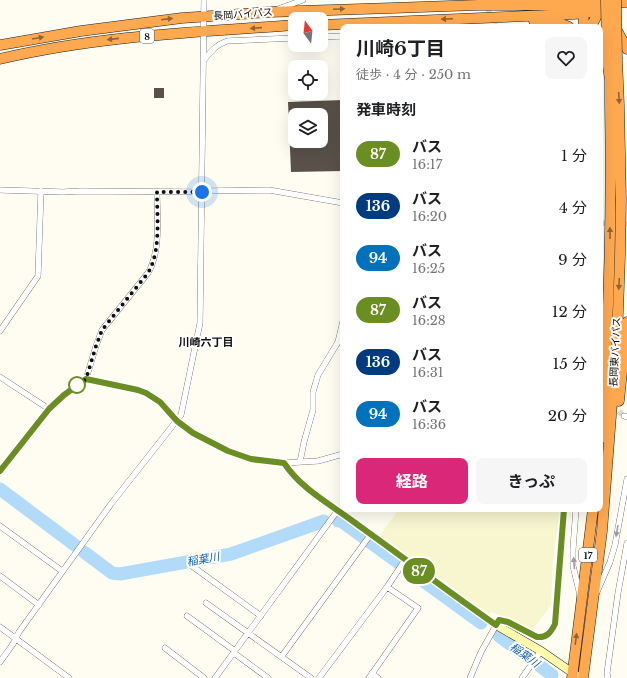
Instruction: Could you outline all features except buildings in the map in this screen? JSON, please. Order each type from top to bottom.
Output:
[{"type":"highway","points":[[478,5],[529,0]]},
{"type":"highway","name":"8","points":[[346,24],[448,20],[627,2]]},
{"type":"highway","name":"長岡バイパス","points":[[0,45],[95,29],[182,18],[270,12],[478,5],[599,4]]},
{"type":"highway","points":[[586,24],[599,4]]},
{"type":"highway","points":[[593,24],[599,4]]},
{"type":"highway","points":[[599,4],[627,49]]},
{"type":"highway","name":"8","points":[[599,4],[627,9]]},
{"type":"highway","name":"長岡東バイパス","points":[[583,678],[602,531],[617,339],[620,257],[619,105],[612,59],[599,4]]},
{"type":"highway","points":[[475,17],[517,22],[556,22],[561,24]]},
{"type":"highway","name":"8","points":[[328,25],[340,24]]},
{"type":"highway","name":"長岡バイパス","points":[[0,59],[98,40],[148,35],[288,26]]},
{"type":"highway","name":"長岡東バイパス","points":[[603,399],[607,345],[610,263],[610,80],[612,59]]},
{"type":"highway","name":"17","points":[[602,531],[609,498],[627,322]]},
{"type":"highway","name":"17","points":[[575,676],[582,601],[594,512]]},
{"type":"street","points":[[0,662],[19,632],[111,504],[181,415],[200,323],[204,0]]},
{"type":"street","points":[[270,12],[303,0]]},
{"type":"street","points":[[328,36],[340,36]]},
{"type":"street","points":[[203,60],[219,44],[227,41],[288,38]]},
{"type":"street","points":[[0,190],[41,192],[81,190],[202,192],[269,190],[340,202]]},
{"type":"street","points":[[0,331],[38,276],[41,192]]},
{"type":"street","points":[[0,471],[49,409],[64,395],[86,379],[102,330],[152,266],[156,247],[157,192]]},
{"type":"street","points":[[300,462],[313,410],[313,392],[322,368],[338,342],[340,334]]},
{"type":"street","points":[[0,377],[49,409]]},
{"type":"street","points":[[86,379],[146,393],[160,402],[177,421],[193,433],[240,456],[251,459],[284,463],[318,461],[340,455]]},
{"type":"street","points":[[215,678],[338,510],[304,486],[294,477],[284,463]]},
{"type":"street","points":[[593,603],[610,562],[627,479]]},
{"type":"street","points":[[341,512],[496,625],[575,676]]},
{"type":"street","points":[[470,678],[478,657],[499,620],[508,622],[537,637],[545,636],[552,630],[555,624],[564,512]]},
{"type":"street","points":[[576,512],[573,566],[582,601]]},
{"type":"street","points":[[0,526],[62,572]]},
{"type":"street","points":[[282,656],[371,534]]},
{"type":"street","points":[[608,678],[607,673],[612,637],[627,543]]},
{"type":"street","points":[[319,678],[405,560]]},
{"type":"street","points":[[192,566],[261,616]]},
{"type":"street","points":[[0,576],[39,605]]},
{"type":"street","points":[[378,678],[370,676],[418,608],[387,586]]},
{"type":"street","points":[[206,603],[249,632],[311,678]]},
{"type":"street","points":[[187,616],[268,678]]},
{"type":"street","points":[[0,627],[68,678]]},
{"type":"street","points":[[165,648],[204,678]]},
{"type":"street","points":[[522,678],[539,654]]},
{"type":"shaded area","points":[[397,512],[560,512],[553,559],[551,605],[532,631],[512,620],[491,612],[489,614],[380,535]]},
{"type":"waterway","name":"稲葉川","points":[[0,489],[76,546]]},
{"type":"waterway","name":"稲葉川","points":[[84,552],[112,573],[120,574],[231,554],[324,521]]},
{"type":"waterway","name":"稲葉川","points":[[338,521],[341,521],[481,623]]},
{"type":"waterway","name":"稲葉川","points":[[499,636],[552,675]]},
{"type":"tunnel","points":[[484,0],[495,24]]},
{"type":"tunnel","points":[[603,223],[627,224]]},
{"type":"tunnel","points":[[612,406],[624,416]]},
{"type":"bus line","name":"87","points":[[0,471],[49,409],[64,395],[86,379],[146,393],[160,402],[177,421],[193,433],[210,440],[228,451],[251,459],[284,463],[294,477],[304,486],[340,511]]},
{"type":"bus line","name":"87","points":[[341,512],[447,591],[496,625],[499,620],[508,622],[537,637],[541,637],[549,633],[555,624],[564,512]]},
{"type":"district","name":"川崎六丁目","points":[[206,342]]},
{"type":"route","points":[[77,385],[75,387],[86,379],[102,330],[152,266],[156,247],[157,192],[202,192]]}]
